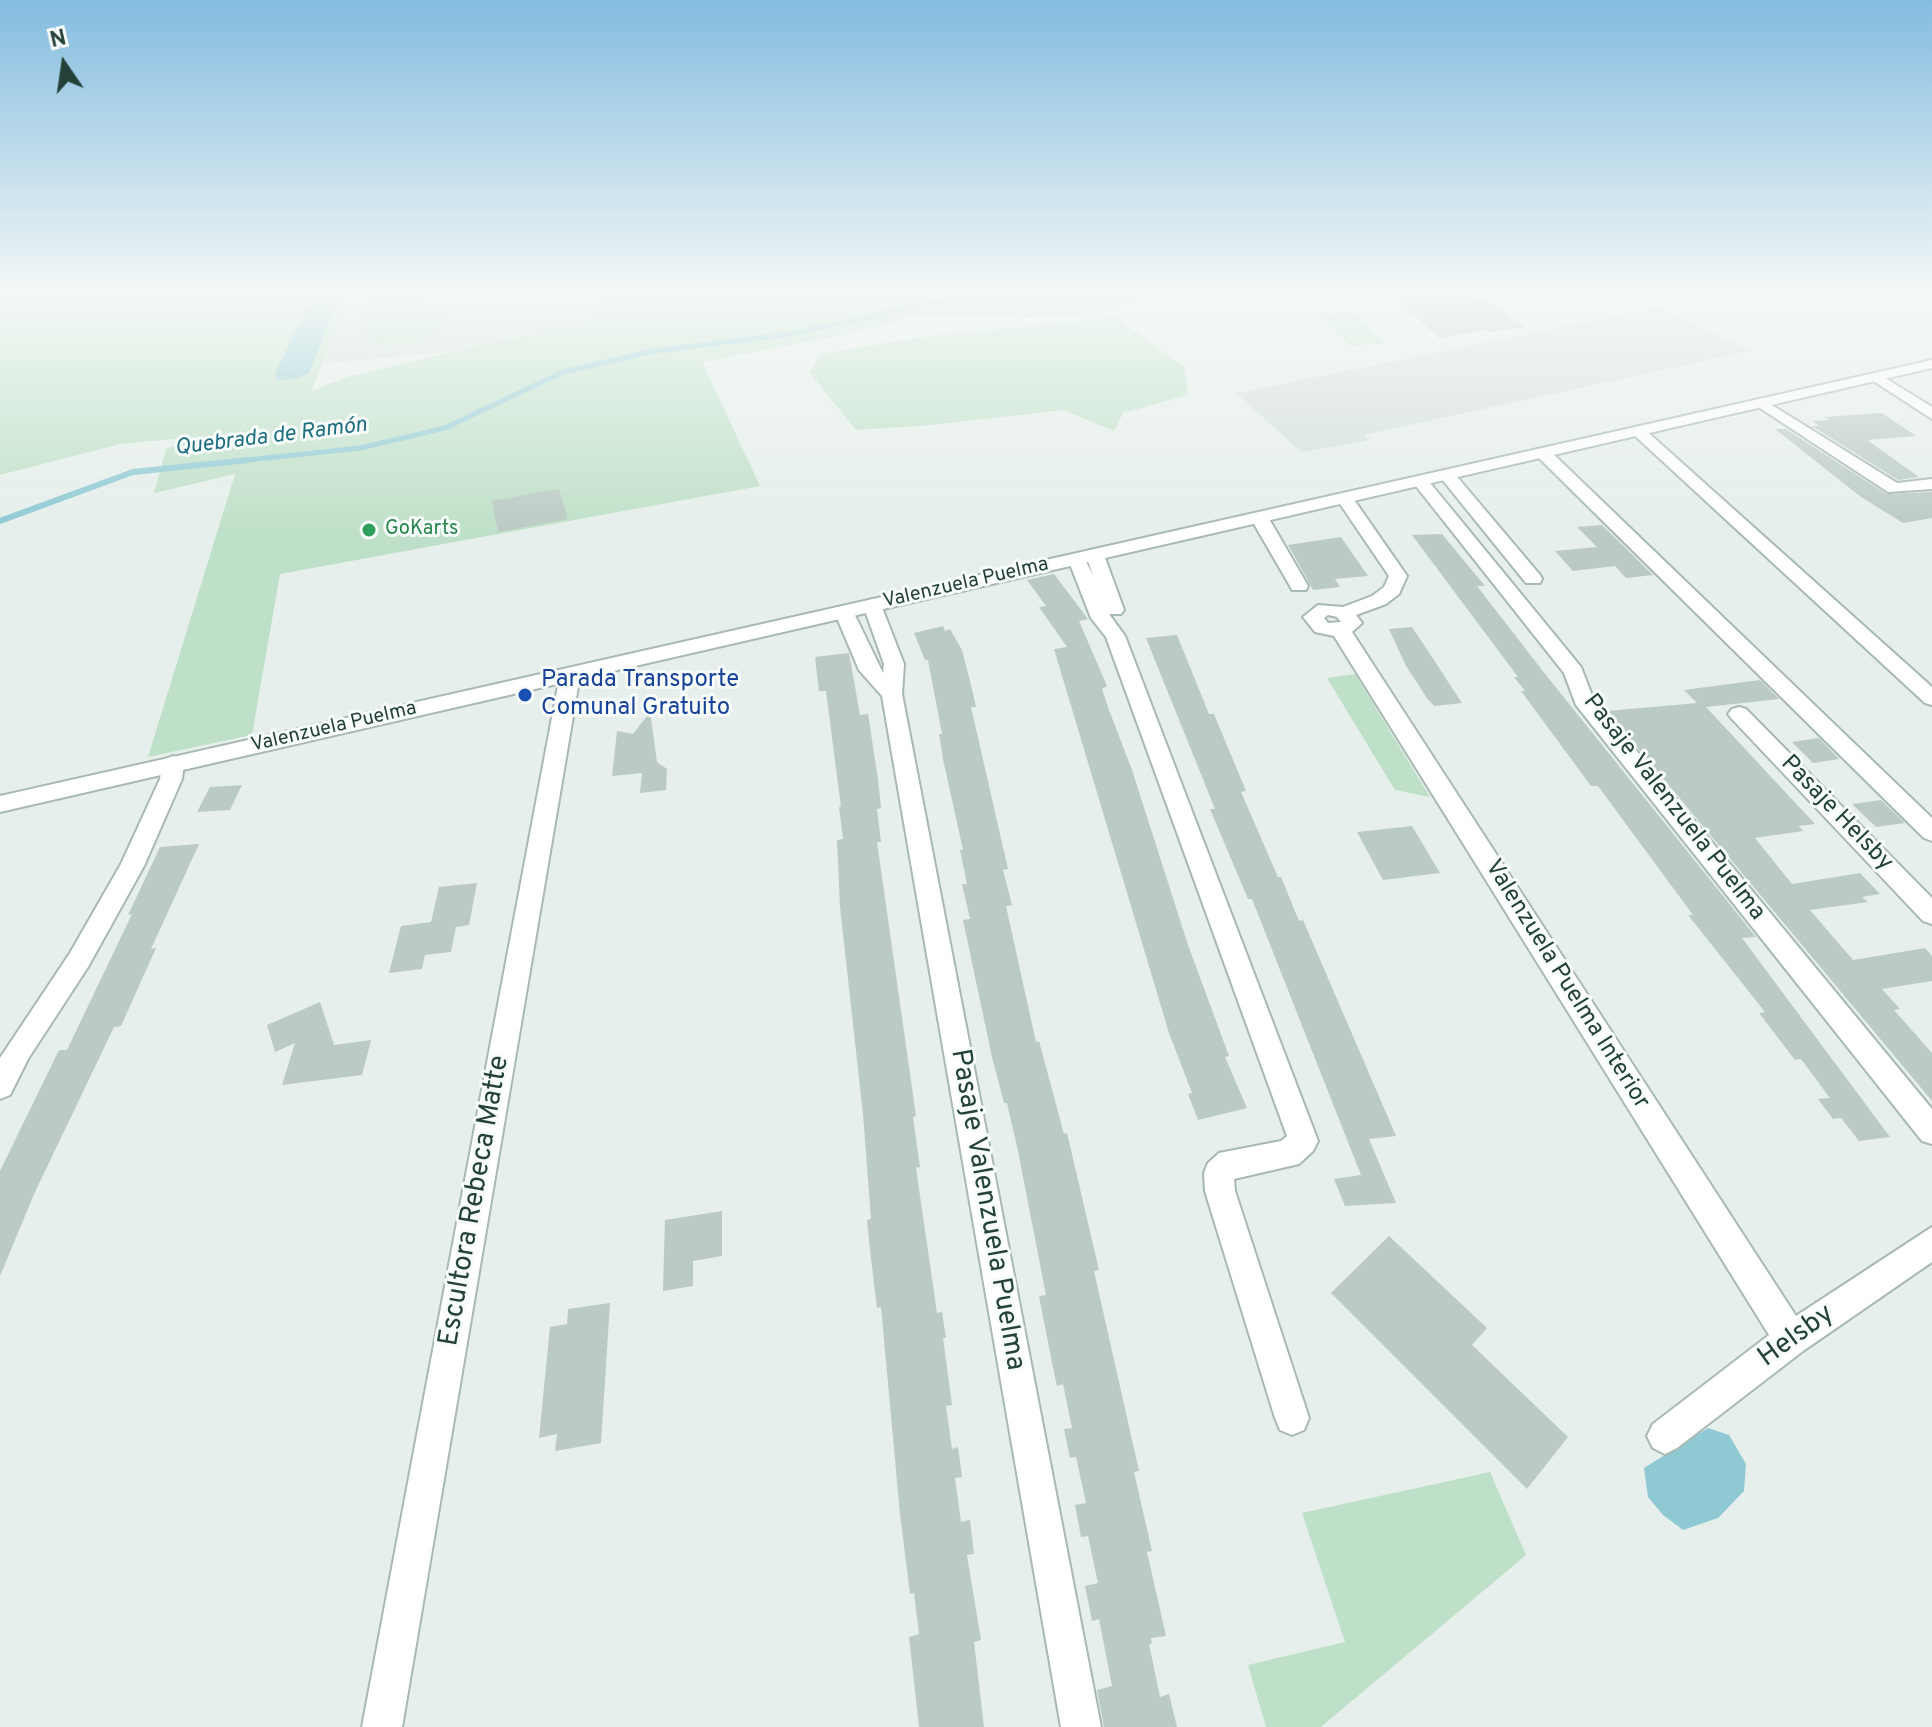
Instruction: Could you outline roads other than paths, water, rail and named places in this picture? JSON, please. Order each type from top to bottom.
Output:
[{"type":"street","name":"Valenzuela Puelma","points":[[0,804],[1903,371]]},
{"type":"street","points":[[1897,372],[1915,383]]},
{"type":"street","points":[[1877,377],[1932,414]]},
{"type":"street","points":[[1762,403],[1894,488],[1932,484]]},
{"type":"street","points":[[1638,431],[1932,698]]},
{"type":"street","points":[[1543,453],[1932,832]]},
{"type":"street","points":[[1447,475],[1533,579]]},
{"type":"street","name":"Pasaje Valenzuela Puelma","points":[[1420,481],[1574,672],[1583,700],[1932,1131]]},
{"type":"street","name":"Valenzuela Puelma Interior","points":[[1344,498],[1398,576],[1392,590],[1342,622],[1791,1339]]},
{"type":"street","points":[[1259,517],[1299,586]]},
{"type":"street","points":[[1086,557],[1101,618],[1115,636],[1303,1141],[1288,1154],[1230,1163],[1219,1173],[1220,1191],[1292,1418]]},
{"type":"street","name":"Pasaje Valenzuela Puelma","points":[[872,605],[894,664],[892,694],[1081,1727]]},
{"type":"street","name":"Pasaje Valenzuela Puelma","points":[[844,611],[869,670],[892,694]]},
{"type":"street","name":"Escultora Rebeca Matte","points":[[382,1727],[570,675]]},
{"type":"street","name":"Pasaje Helsby","points":[[1739,714],[1932,914]]},
{"type":"street","points":[[0,1086],[18,1050],[79,960],[132,866],[171,779],[173,764]]},
{"type":"street","name":"Helsby","points":[[1665,1436],[1791,1339],[1932,1245]]},
{"type":"water","points":[[310,371],[299,378],[280,380],[276,378],[276,372]]},
{"type":"water","points":[[1708,1428],[1729,1435],[1746,1464],[1744,1491],[1718,1518],[1683,1530],[1663,1515],[1648,1497],[1644,1468]]},
{"type":"waterway","name":"Quebrada de Ramón","points":[[236,461],[360,448],[445,428],[569,371]]},
{"type":"waterway","name":"Quebrada de Ramón","points":[[236,461],[248,460]]},
{"type":"waterway","name":"Quebrada de Ramón","points":[[0,521],[133,472],[236,461]]},
{"type":"waterway","name":"Quebrada de Ramón","points":[[229,462],[236,461]]},
{"type":"place","name":"GoKarts","points":[[369,530]]},
{"type":"place","name":"Parada Transporte Comunal Gratuito","points":[[525,695]]}]
